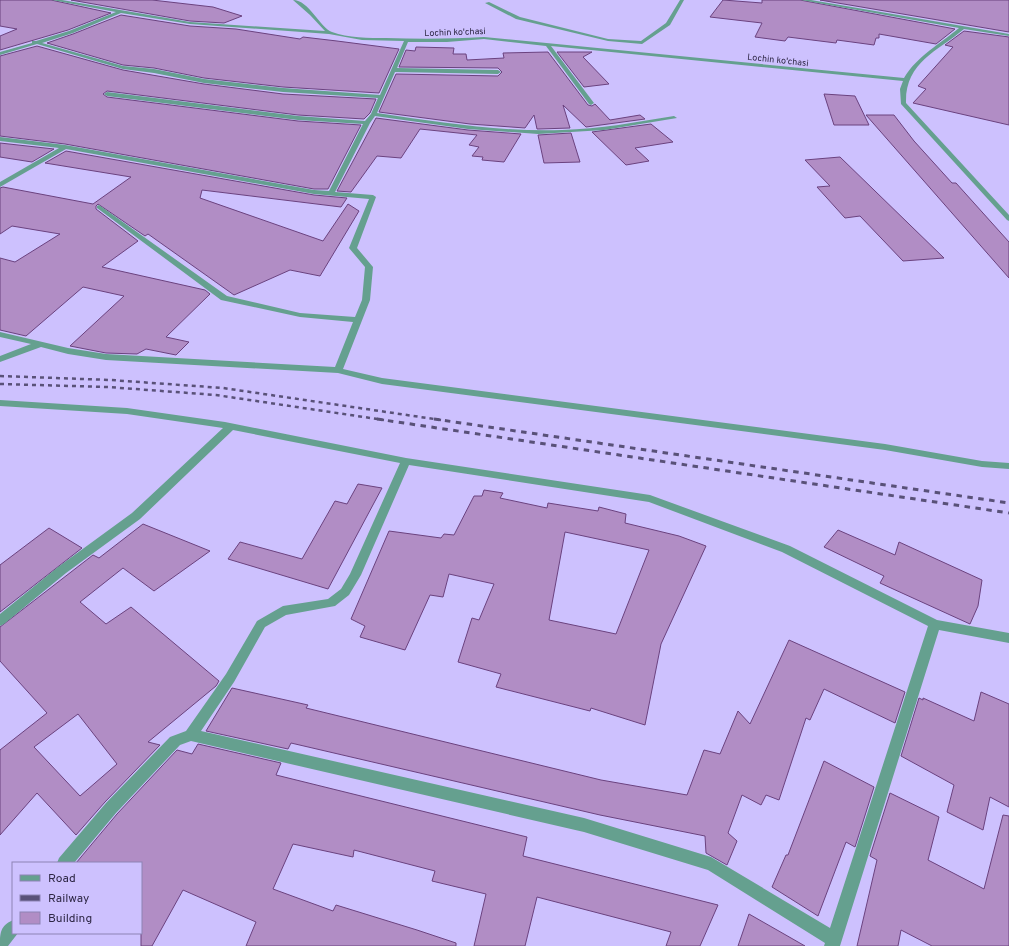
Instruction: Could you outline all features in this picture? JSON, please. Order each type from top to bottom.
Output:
[{"type":"street","name":"Lochin ko'chasi","points":[[54,0],[190,23],[329,33],[362,39],[406,42],[484,38],[906,80]]},
{"type":"street","points":[[83,5],[96,0]]},
{"type":"street","points":[[295,0],[312,14],[329,33]]},
{"type":"street","points":[[487,3],[518,18],[608,40],[642,43],[668,24],[682,0]]},
{"type":"street","points":[[803,0],[1009,35]]},
{"type":"street","points":[[0,54],[34,42],[71,32],[119,12]]},
{"type":"street","points":[[963,27],[920,60],[906,80],[901,91],[903,103],[1009,219]]},
{"type":"street","points":[[34,42],[124,67],[154,71],[204,81],[283,90],[381,97]]},
{"type":"street","points":[[331,194],[367,123],[374,114],[395,70],[406,42]]},
{"type":"street","points":[[547,44],[591,103]]},
{"type":"street","points":[[395,70],[498,72]]},
{"type":"street","points":[[107,94],[298,118],[367,123]]},
{"type":"street","points":[[374,114],[483,129],[555,132],[599,130],[674,118]]},
{"type":"street","points":[[0,139],[65,146],[249,181],[331,194],[373,197],[353,248],[369,267],[366,300],[338,370]]},
{"type":"street","points":[[0,185],[65,146]]},
{"type":"street","points":[[99,207],[224,298],[300,315],[357,320]]},
{"type":"street","points":[[0,334],[40,344],[106,357],[338,370],[382,381],[877,446],[982,464],[1009,466]]},
{"type":"street","points":[[0,359],[40,344]]},
{"type":"street","points":[[0,404],[127,411],[231,426],[406,461],[650,498],[786,549],[934,624],[1009,638]]},
{"type":"street","points":[[0,621],[62,570],[136,516],[231,426]]},
{"type":"street","points":[[191,735],[230,678],[261,624],[283,611],[331,603],[345,592],[355,576],[406,461]]},
{"type":"street","points":[[65,862],[111,808],[175,741],[191,735],[584,825],[711,864],[833,942],[934,624]]},
{"type":"street","points":[[0,944],[12,929]]},
{"type":"building","points":[[0,0],[51,0],[111,13],[68,30],[0,50],[0,36],[17,29],[0,26]]},
{"type":"building","points":[[71,0],[152,0],[213,7],[242,16],[224,23],[190,21]]},
{"type":"building","points":[[723,0],[762,3],[762,0],[800,0],[955,29],[936,44],[879,34],[879,38],[876,38],[874,45],[837,40],[836,43],[788,37],[785,41],[755,37],[762,23],[710,17]]},
{"type":"building","points":[[820,0],[1009,0],[1009,32]]},
{"type":"building","points":[[121,15],[190,26],[236,29],[300,39],[303,37],[399,49],[379,93],[283,87],[204,78],[154,68],[123,65],[47,43]]},
{"type":"building","points":[[964,31],[1009,37],[1009,125],[913,103],[926,89],[918,86],[953,47],[945,45]]},
{"type":"building","points":[[37,46],[123,70],[204,84],[283,94],[376,99],[370,113],[364,119],[298,115],[107,91],[103,94],[107,97],[298,121],[361,125],[328,189],[314,189],[65,144],[0,136],[0,56]]},
{"type":"building","points":[[416,47],[454,48],[453,54],[466,54],[467,60],[504,58],[503,53],[548,52],[588,105],[592,106],[595,104],[610,120],[640,115],[645,119],[586,127],[563,105],[570,128],[537,129],[534,115],[525,128],[470,124],[379,112],[396,74],[498,76],[502,72],[498,68],[399,67],[406,50],[415,51]]},
{"type":"building","points":[[557,52],[592,52],[583,57],[609,84],[584,87]]},
{"type":"building","points":[[824,94],[855,96],[869,125],[834,125]]},
{"type":"building","points":[[866,115],[894,115],[914,141],[952,183],[956,183],[1009,242],[1009,278]]},
{"type":"building","points":[[376,118],[468,130],[521,134],[504,162],[482,160],[483,157],[472,156],[479,147],[469,145],[477,135],[420,129],[401,158],[377,156],[351,192],[337,191]]},
{"type":"building","points":[[651,124],[673,142],[635,148],[649,161],[626,165],[592,132]]},
{"type":"building","points":[[571,133],[580,162],[544,163],[538,135]]},
{"type":"building","points":[[0,143],[54,149],[32,162],[0,157]]},
{"type":"building","points":[[66,151],[314,195],[347,198],[341,207],[202,190],[200,198],[323,241],[348,204],[359,211],[320,276],[290,270],[234,295],[148,234],[145,236],[98,204],[96,209],[138,241],[102,267],[205,290],[210,294],[166,337],[189,342],[176,355],[146,349],[137,354],[106,353],[70,346],[124,296],[83,287],[26,336],[0,330],[0,258],[15,262],[60,234],[12,226],[0,234],[0,188],[3,187],[93,204],[131,177],[45,163]]},
{"type":"building","points":[[840,157],[944,258],[903,261],[860,216],[845,218],[817,187],[830,186],[805,160]]},
{"type":"building","points":[[358,484],[382,488],[328,589],[228,559],[240,542],[302,559],[335,501],[347,504]]},
{"type":"building","points":[[484,490],[503,493],[500,498],[547,508],[548,503],[598,511],[599,507],[626,514],[625,523],[679,536],[706,546],[661,644],[645,725],[591,708],[590,711],[496,687],[501,674],[458,662],[472,618],[479,620],[494,584],[449,574],[443,597],[430,595],[405,650],[360,637],[365,626],[351,619],[389,531],[441,538],[444,534],[454,535],[474,496],[482,496]],"holes":[[[565,532],[649,550],[616,634],[549,620]]]},
{"type":"building","points":[[143,524],[210,551],[154,591],[123,568],[80,602],[106,624],[131,607],[219,681],[216,686],[148,742],[160,745],[105,802],[76,835],[37,793],[0,835],[0,750],[47,713],[0,661],[0,627],[93,555],[99,558]],"holes":[[[78,714],[117,764],[80,796],[34,747]]]},
{"type":"building","points":[[49,528],[82,548],[0,612],[0,565]]},
{"type":"building","points":[[838,530],[895,555],[899,542],[982,580],[978,606],[970,624],[880,583],[884,576],[824,547]]},
{"type":"building","points":[[789,640],[905,692],[895,723],[824,689],[810,720],[806,718],[779,800],[766,795],[761,805],[742,795],[728,833],[737,841],[727,865],[706,853],[705,836],[600,815],[291,743],[288,749],[206,731],[232,688],[308,705],[306,708],[601,780],[687,795],[704,750],[720,754],[738,711],[750,724]]},
{"type":"building","points":[[981,692],[1009,704],[1009,807],[990,797],[983,830],[947,812],[954,785],[901,756],[919,698],[923,700],[923,698],[974,721]]},
{"type":"building","points":[[198,744],[281,763],[276,775],[527,837],[523,856],[718,905],[700,946],[666,946],[671,932],[537,897],[525,946],[474,946],[486,894],[432,881],[435,871],[354,850],[353,857],[293,844],[273,889],[333,911],[336,905],[417,930],[456,943],[456,946],[246,946],[256,922],[183,890],[152,946],[141,946],[142,862],[77,862],[117,814],[177,750],[192,754]]},
{"type":"building","points":[[824,761],[874,787],[855,847],[846,842],[818,916],[772,887],[786,855],[788,855]]},
{"type":"building","points":[[890,793],[939,817],[928,860],[984,889],[1003,815],[1009,816],[1009,946],[932,946],[901,930],[898,946],[857,946],[877,860],[870,856]]},
{"type":"building","points":[[749,914],[805,946],[738,946]]},
{"type":"railway","points":[[0,376],[111,380],[223,388],[441,420]]},
{"type":"railway","points":[[0,384],[108,387],[216,395],[384,420]]},
{"type":"railway","points":[[377,419],[1009,513]]},
{"type":"railway","points":[[434,419],[1009,503]]}]
